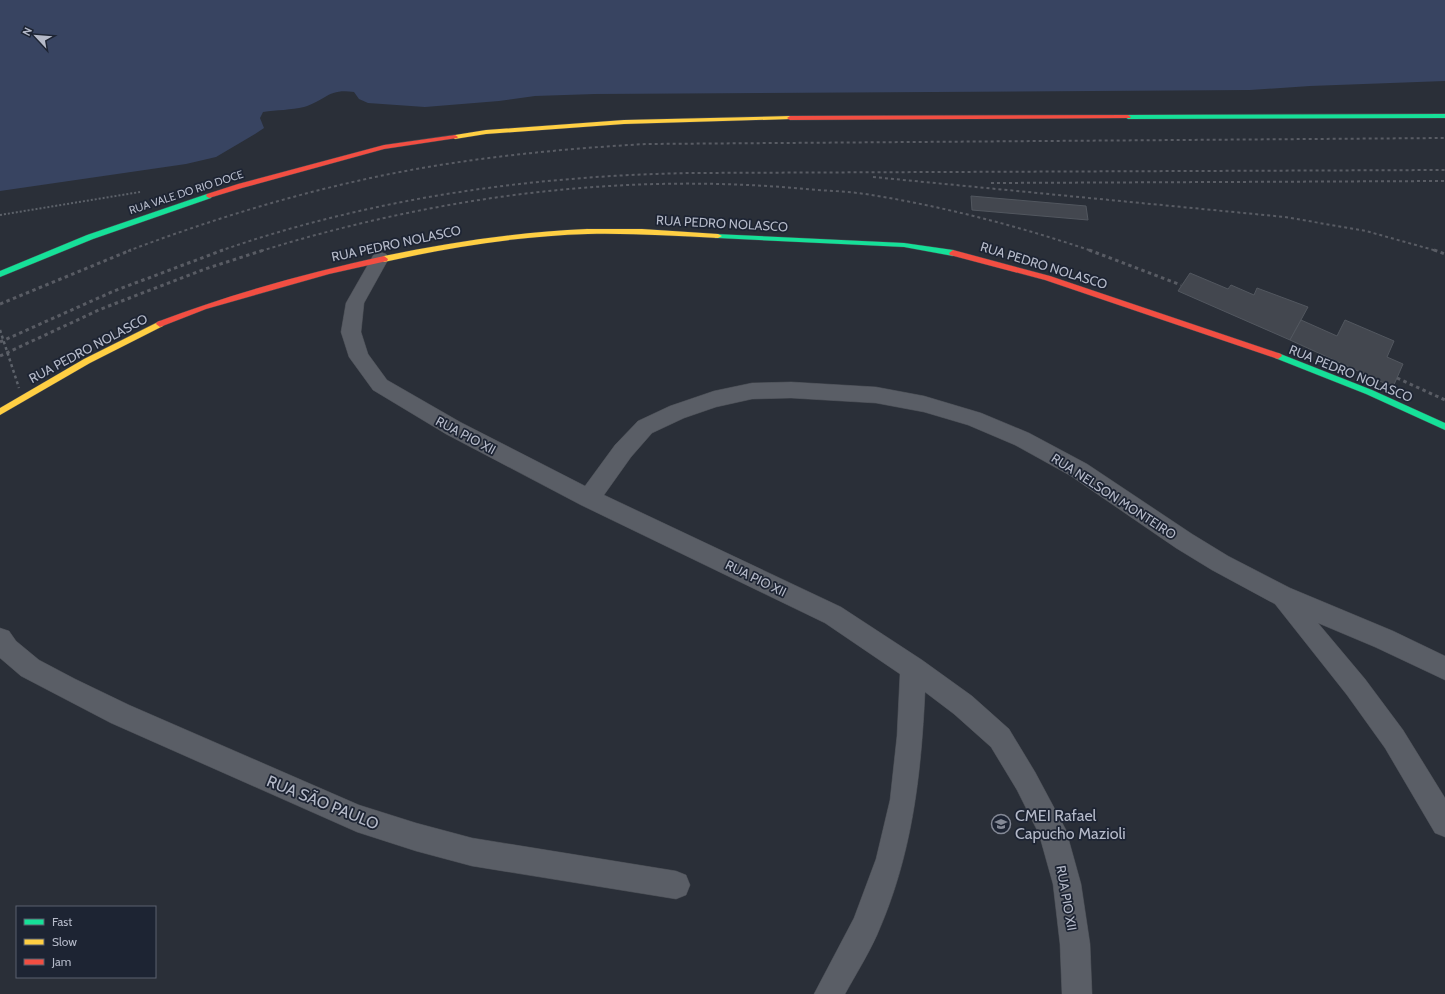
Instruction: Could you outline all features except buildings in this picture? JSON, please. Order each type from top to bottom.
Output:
[{"type":"street","name":"RUA VALE DO RIO DOCE","points":[[0,274],[90,238],[164,211],[240,186],[384,147],[486,132],[579,124],[771,118],[1445,116]]},
{"type":"street","name":"RUA PEDRO NOLASCO","points":[[0,412],[87,361],[162,323],[244,294],[380,258],[435,247],[500,237],[617,231],[904,245],[937,249],[991,262],[1182,322],[1349,384],[1445,427]]},
{"type":"street","name":"RUA PIO XII","points":[[380,258],[355,303],[351,332],[359,357],[380,385],[453,428],[589,498],[833,615],[913,668],[963,706],[1000,738],[1039,803],[1052,830],[1067,884],[1075,944],[1077,994]]},
{"type":"street","name":"RUA NELSON MONTEIRO","points":[[589,498],[623,451],[645,427],[677,412],[714,399],[752,391],[791,390],[876,395],[924,404],[974,419],[1022,439],[1079,470],[1208,556],[1282,596],[1384,639],[1445,668]]},
{"type":"street","points":[[1282,596],[1361,693],[1394,739],[1445,823]]},
{"type":"street","name":"RUA SÃO PAULO","points":[[0,638],[7,650],[30,668],[66,687],[120,714],[357,818],[416,837],[472,852],[676,885]]},
{"type":"street","points":[[829,994],[866,926],[890,860],[903,800],[910,736],[913,668]]},
{"type":"path","points":[[0,330],[19,388]]},
{"type":"water","points":[[0,0],[1445,0],[1445,81],[1310,86],[1250,90],[595,94],[535,96],[499,101],[425,107],[368,103],[359,99],[354,92],[345,91],[332,93],[304,107],[263,112],[260,118],[264,128],[216,157],[186,164],[0,191]]},
{"type":"railway","points":[[128,251],[221,218],[284,199],[348,183],[479,159],[579,149],[646,144],[1445,138]]},
{"type":"railway","points":[[222,250],[335,217],[452,193],[570,179],[630,175],[690,173],[1445,170]]},
{"type":"railway","points":[[873,177],[1285,217],[1366,231],[1436,251]]},
{"type":"railway","points":[[991,183],[1445,181]]},
{"type":"railway","points":[[261,251],[327,232],[395,216],[462,203],[530,193],[599,187],[668,184],[737,185],[865,194],[923,204],[980,218],[1036,233],[1090,250]]},
{"type":"railway","points":[[0,304],[131,250]]},
{"type":"railway","points":[[0,342],[114,291],[222,250]]},
{"type":"railway","points":[[0,356],[101,309],[205,269],[264,250]]},
{"type":"railway","points":[[1090,250],[1181,285]]},
{"type":"railway","points":[[1436,251],[1445,254]]},
{"type":"railway","points":[[1397,378],[1445,400]]},
{"type":"traffic: fast","points":[[1128,117],[1445,116]]},
{"type":"traffic: fast","points":[[0,274],[90,237],[209,196]]},
{"type":"traffic: fast","points":[[718,236],[904,245],[953,253]]},
{"type":"traffic: fast","points":[[1278,356],[1369,392],[1445,427]]},
{"type":"traffic: slow","points":[[455,137],[486,132],[624,122],[790,118]]},
{"type":"traffic: slow","points":[[384,259],[471,242],[529,235],[587,231],[629,231],[718,236]]},
{"type":"traffic: slow","points":[[0,412],[87,361],[160,324]]},
{"type":"traffic: jam","points":[[790,118],[1128,117]]},
{"type":"traffic: jam","points":[[209,196],[240,186],[384,147],[455,137]]},
{"type":"traffic: jam","points":[[953,253],[1047,278],[1278,356]]},
{"type":"traffic: jam","points":[[160,324],[204,307],[329,271],[384,259]]},
{"type":"place","name":"CMEI Rafael Capucho Mazioli","points":[[1001,824]]}]
